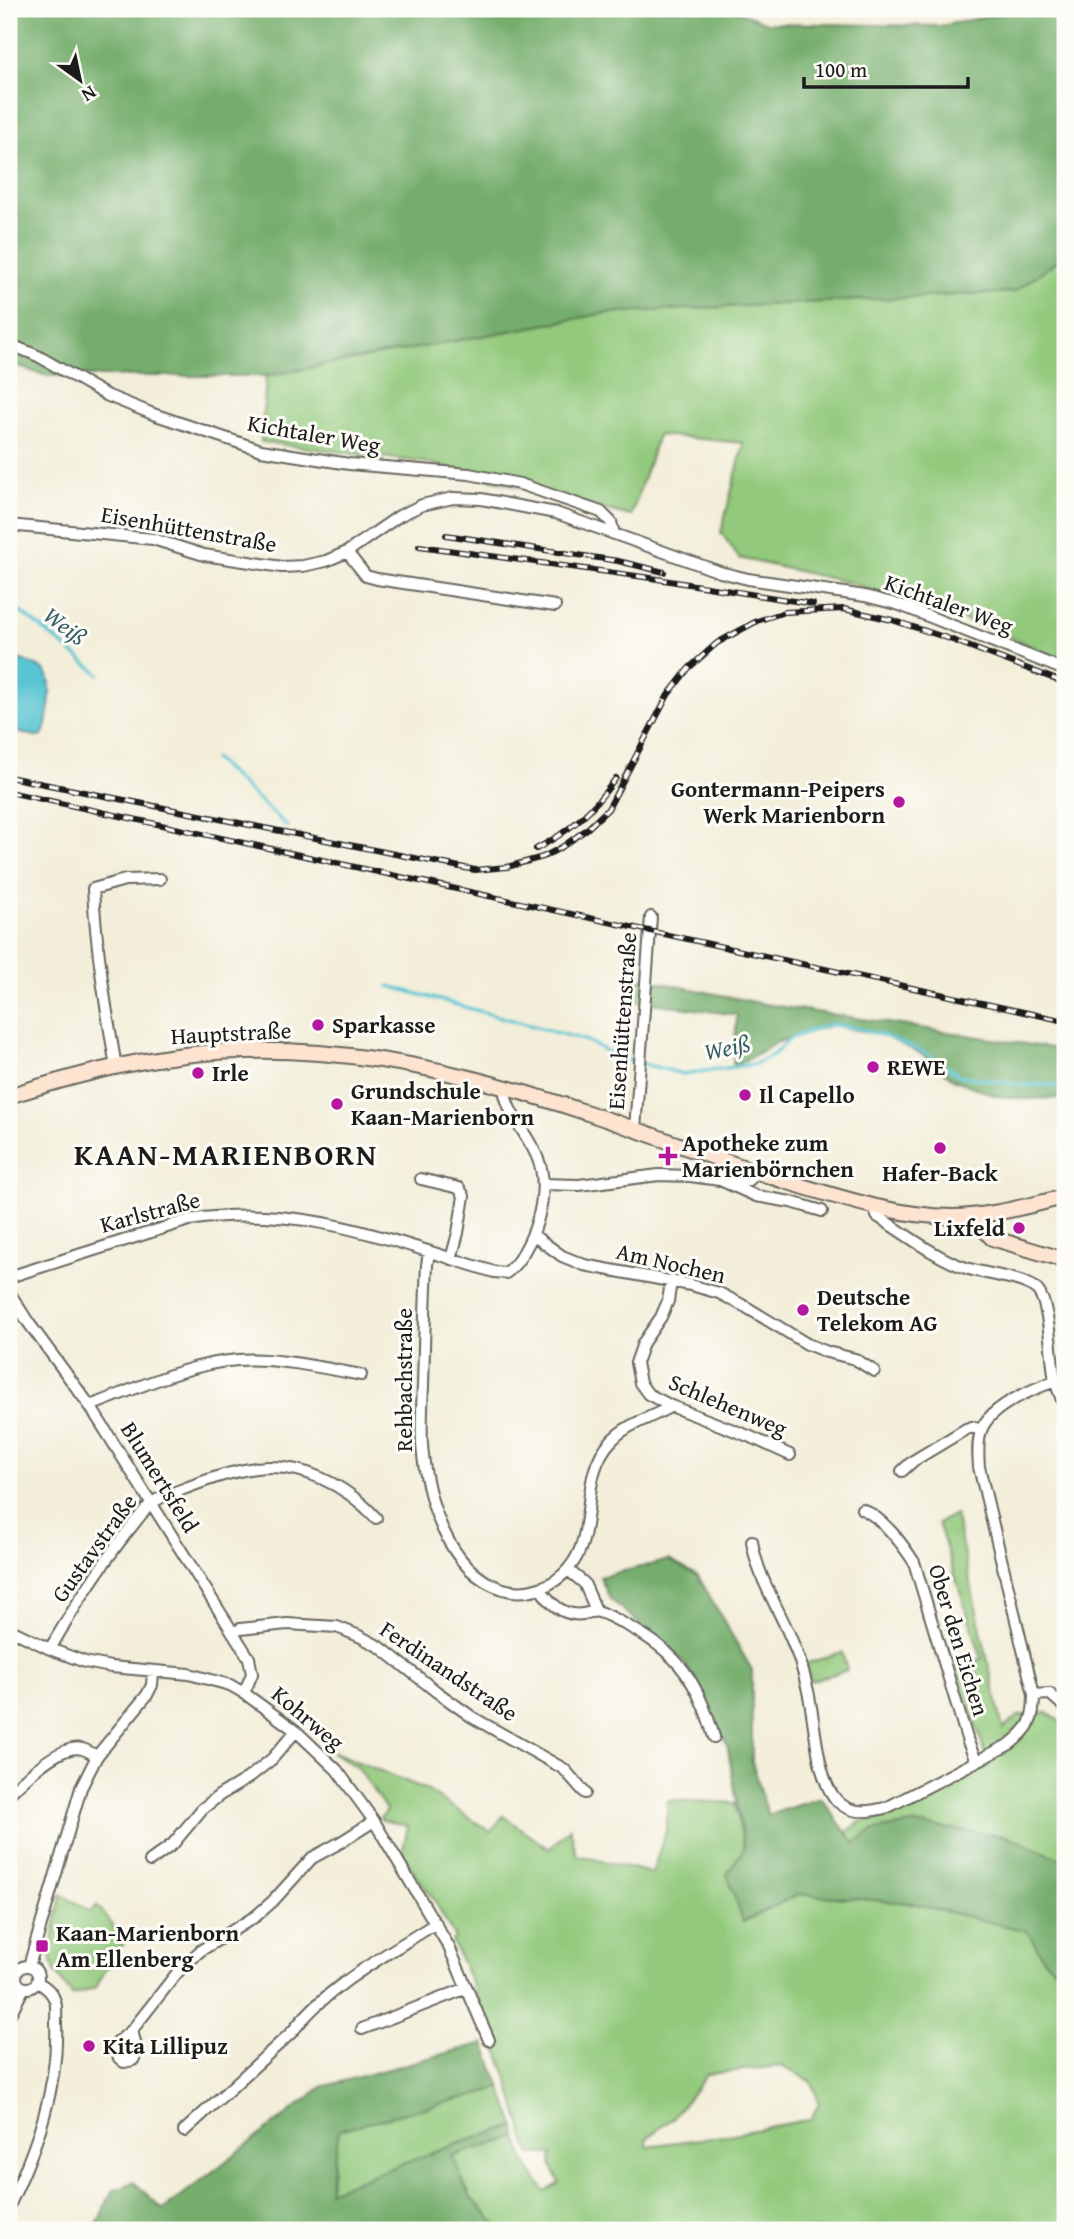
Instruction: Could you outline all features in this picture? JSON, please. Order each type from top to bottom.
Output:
[{"type":"main road","name":"Hauptstraße","points":[[9,1096],[53,1082],[158,1059],[242,1051],[335,1054],[422,1066],[504,1087],[758,1172],[874,1207],[936,1216],[978,1215],[1065,1197]]},
{"type":"main road","points":[[978,1215],[984,1229],[992,1238],[1065,1260]]},
{"type":"street","name":"Kichtaler Weg","points":[[9,344],[38,356],[106,395],[153,414],[261,450],[349,464],[469,474],[520,484],[601,512],[611,522],[614,534]]},
{"type":"street","name":"Kichtaler Weg","points":[[347,552],[422,505],[453,498],[481,499],[556,513],[729,574],[865,596],[900,605],[1065,670]]},
{"type":"street","name":"Eisenhüttenstraße","points":[[9,525],[153,539],[204,555],[282,567],[326,561],[347,552]]},
{"type":"street","points":[[347,552],[366,576],[377,579],[555,606]]},
{"type":"street","points":[[116,1068],[103,986],[93,889],[125,880],[160,879]]},
{"type":"street","name":"Eisenhüttenstraße","points":[[635,1129],[651,917]]},
{"type":"street","points":[[429,1252],[494,1272],[506,1273],[518,1264],[533,1235],[543,1184],[540,1162],[516,1120],[505,1096],[504,1087]]},
{"type":"street","points":[[720,1180],[729,1177],[748,1181],[758,1172]]},
{"type":"street","points":[[543,1184],[579,1185],[659,1175],[690,1175],[720,1180],[756,1196],[822,1211]]},
{"type":"street","points":[[421,1179],[459,1188],[464,1196],[451,1259]]},
{"type":"street","points":[[874,1207],[877,1216],[965,1268],[1011,1279],[1033,1286],[1039,1291],[1065,1408]]},
{"type":"street","name":"Karlstraße","points":[[9,1277],[189,1220],[220,1215],[265,1214],[333,1224],[429,1252]]},
{"type":"street","name":"Am Nochen","points":[[533,1235],[562,1256],[584,1265],[719,1293],[807,1344],[855,1359],[874,1371]]},
{"type":"street","name":"Rehbachstraße","points":[[429,1252],[421,1425],[427,1476],[449,1541],[474,1574],[491,1586],[508,1591],[524,1592],[540,1588],[568,1570]]},
{"type":"street","name":"Schlehenweg","points":[[671,1282],[668,1301],[661,1317],[643,1343],[636,1363],[639,1383],[648,1394],[671,1406],[790,1455]]},
{"type":"street","name":"Blumertsfeld","points":[[9,1292],[90,1406],[233,1633],[252,1666],[252,1674],[244,1693]]},
{"type":"street","points":[[90,1406],[151,1382],[209,1365],[239,1360],[298,1364],[361,1375]]},
{"type":"street","points":[[752,1541],[758,1564],[794,1645],[808,1690],[824,1777],[828,1788],[840,1804],[860,1813],[888,1807],[1010,1744],[1022,1734],[1033,1717],[1034,1695],[979,1467],[979,1443],[981,1430],[987,1420],[1037,1387],[1060,1380]]},
{"type":"street","points":[[596,1610],[584,1583],[568,1570],[580,1551],[595,1467],[610,1441],[634,1422],[659,1414],[671,1406]]},
{"type":"street","points":[[902,1471],[913,1461],[966,1429],[972,1427],[981,1430]]},
{"type":"street","name":"Gustavstraße","points":[[50,1648],[83,1591],[151,1502],[235,1472],[274,1467],[300,1471],[324,1479],[360,1501],[376,1518]]},
{"type":"street","name":"Ober den Eichen","points":[[862,1508],[874,1515],[914,1562],[964,1730],[976,1761]]},
{"type":"street","points":[[540,1588],[552,1604],[569,1614],[596,1610],[657,1643],[679,1665],[700,1695],[713,1737]]},
{"type":"street","name":"Ferdinandstraße","points":[[233,1633],[240,1629],[301,1625],[337,1627],[359,1636],[380,1647],[472,1717],[564,1769],[585,1793]]},
{"type":"street","name":"Kohrweg","points":[[9,1629],[85,1662],[213,1679],[244,1693],[296,1731],[337,1770],[374,1821],[436,1923],[489,2040]]},
{"type":"street","points":[[29,1966],[80,1788],[97,1756],[147,1695],[152,1685],[153,1672]]},
{"type":"street","points":[[1034,1695],[1050,1694],[1065,1707]]},
{"type":"street","points":[[150,1861],[173,1844],[201,1809],[272,1759],[296,1731]]},
{"type":"street","points":[[9,1794],[26,1776],[66,1749],[81,1748],[97,1756]]},
{"type":"street","points":[[132,2030],[177,1973],[200,1951],[256,1916],[312,1858],[374,1821]]},
{"type":"street","points":[[184,2131],[292,2032],[304,2016],[349,1980],[436,1923]]},
{"type":"street","points":[[29,1966],[36,1972],[37,1982]]},
{"type":"street","points":[[29,1966],[16,1973],[18,1984],[24,1988],[37,1982]]},
{"type":"street","points":[[9,2206],[35,2145],[46,2110],[57,2037],[56,2002],[48,1989],[37,1982]]},
{"type":"street","points":[[9,2016],[24,1988]]},
{"type":"street","points":[[362,2029],[467,1988]]},
{"type":"green space","points":[[9,9],[732,9],[767,23],[940,26],[1023,9],[1065,10],[1065,255],[1014,292],[606,313],[266,376],[47,376],[9,364]]},
{"type":"green space","points":[[1065,255],[1065,661],[992,629],[847,582],[739,558],[721,532],[744,443],[658,435],[631,516],[429,463],[261,442],[266,376],[606,313],[1014,292]]},
{"type":"green space","points":[[639,978],[764,1004],[1065,1050],[1065,1098],[1027,1099],[996,1096],[953,1079],[920,1053],[882,1035],[832,1025],[778,1042],[733,1067],[737,1015],[636,1001]]},
{"type":"green space","points":[[955,1514],[1003,1729],[1018,1716],[1046,1712],[1065,1725],[1065,1861],[1006,1836],[874,1830],[854,1843],[847,1832],[860,1822],[885,1818],[990,1766],[955,1666],[982,1659],[938,1523]]},
{"type":"green space","points":[[669,1560],[698,1576],[752,1670],[752,1762],[768,1815],[821,1798],[854,1843],[874,1830],[912,1824],[1006,1836],[1065,1861],[1065,1978],[1044,1959],[1027,1931],[911,1903],[798,1894],[743,1922],[727,1874],[744,1848],[728,1748],[707,1699],[683,1661],[610,1599],[600,1577]]},
{"type":"green space","points":[[842,1652],[847,1670],[811,1681],[805,1664]]},
{"type":"green space","points":[[329,1750],[425,1789],[491,1832],[503,1816],[549,1849],[570,1828],[577,1855],[652,1873],[666,1831],[668,1800],[735,1803],[744,1849],[743,1922],[798,1894],[911,1903],[1027,1931],[1044,1959],[1065,1978],[1065,2230],[502,2230],[470,2197],[451,2156],[517,2137],[525,2162],[545,2192],[560,2183],[551,2165],[552,2154],[529,2152],[507,2076],[474,1989],[452,1941],[455,1938],[436,1903],[402,1854],[408,1826],[381,1820],[387,1811],[358,1768]],"holes":[[[781,2066],[811,2081],[819,2103],[811,2119],[723,2136],[647,2146],[646,2139],[674,2117],[707,2074]]]},
{"type":"green space","points":[[61,1894],[91,1912],[97,1905],[125,1941],[94,1989],[72,1995],[56,1974],[50,1957]]},
{"type":"green space","points":[[484,2043],[501,2088],[339,2130],[329,2191],[457,2144],[515,2126],[517,2137],[452,2156],[470,2197],[502,2230],[92,2230],[99,2221],[112,2191],[133,2181],[163,2210],[322,2087]]},
{"type":"green space","points":[[501,2088],[515,2126],[457,2144],[329,2192],[339,2130]]},
{"type":"water","points":[[9,655],[37,666],[48,676],[49,703],[41,737],[9,731]]},
{"type":"waterway","name":"Weiß","points":[[9,605],[99,674]]},
{"type":"waterway","name":"Weiß","points":[[214,759],[287,826]]},
{"type":"waterway","name":"Weiß","points":[[389,986],[587,1041],[620,1058],[683,1074],[755,1064],[774,1054],[791,1038],[830,1024],[885,1036],[923,1052],[961,1076],[1021,1085],[1065,1085]]},
{"type":"railway","points":[[446,535],[618,561],[664,572]]},
{"type":"railway","points":[[419,546],[651,578],[813,604]]},
{"type":"railway","points":[[9,777],[475,870],[507,867],[543,857],[587,829],[608,809],[668,695],[689,668],[717,643],[757,621],[785,612],[844,609],[892,620],[1065,683]]},
{"type":"railway","points":[[536,849],[580,819],[616,778]]},
{"type":"railway","points":[[9,792],[1065,1021]]},
{"type":"place","name":"Gontermann-Peipers Werk Marienborn","points":[[899,802]]},
{"type":"place","name":"Sparkasse","points":[[318,1025]]},
{"type":"place","name":"REWE","points":[[873,1067]]},
{"type":"place","name":"Irle","points":[[198,1073]]},
{"type":"place","name":"Il Capello","points":[[745,1095]]},
{"type":"place","name":"Grundschule Kaan-Marienborn","points":[[337,1104]]},
{"type":"place","name":"Hafer-Back","points":[[940,1148]]},
{"type":"place","name":"Apotheke zum Marienbörnchen","points":[[668,1156]]},
{"type":"place","name":"Lixfeld","points":[[1019,1228]]},
{"type":"place","name":"Deutsche Telekom AG","points":[[803,1310]]},
{"type":"place","name":"Kaan-Marienborn Am Ellenberg","points":[[42,1946]]},
{"type":"place","name":"Kita Lillipuz","points":[[89,2046]]},
{"type":"district","name":"KAAN-MARIENBORN","points":[[226,1155]]}]
